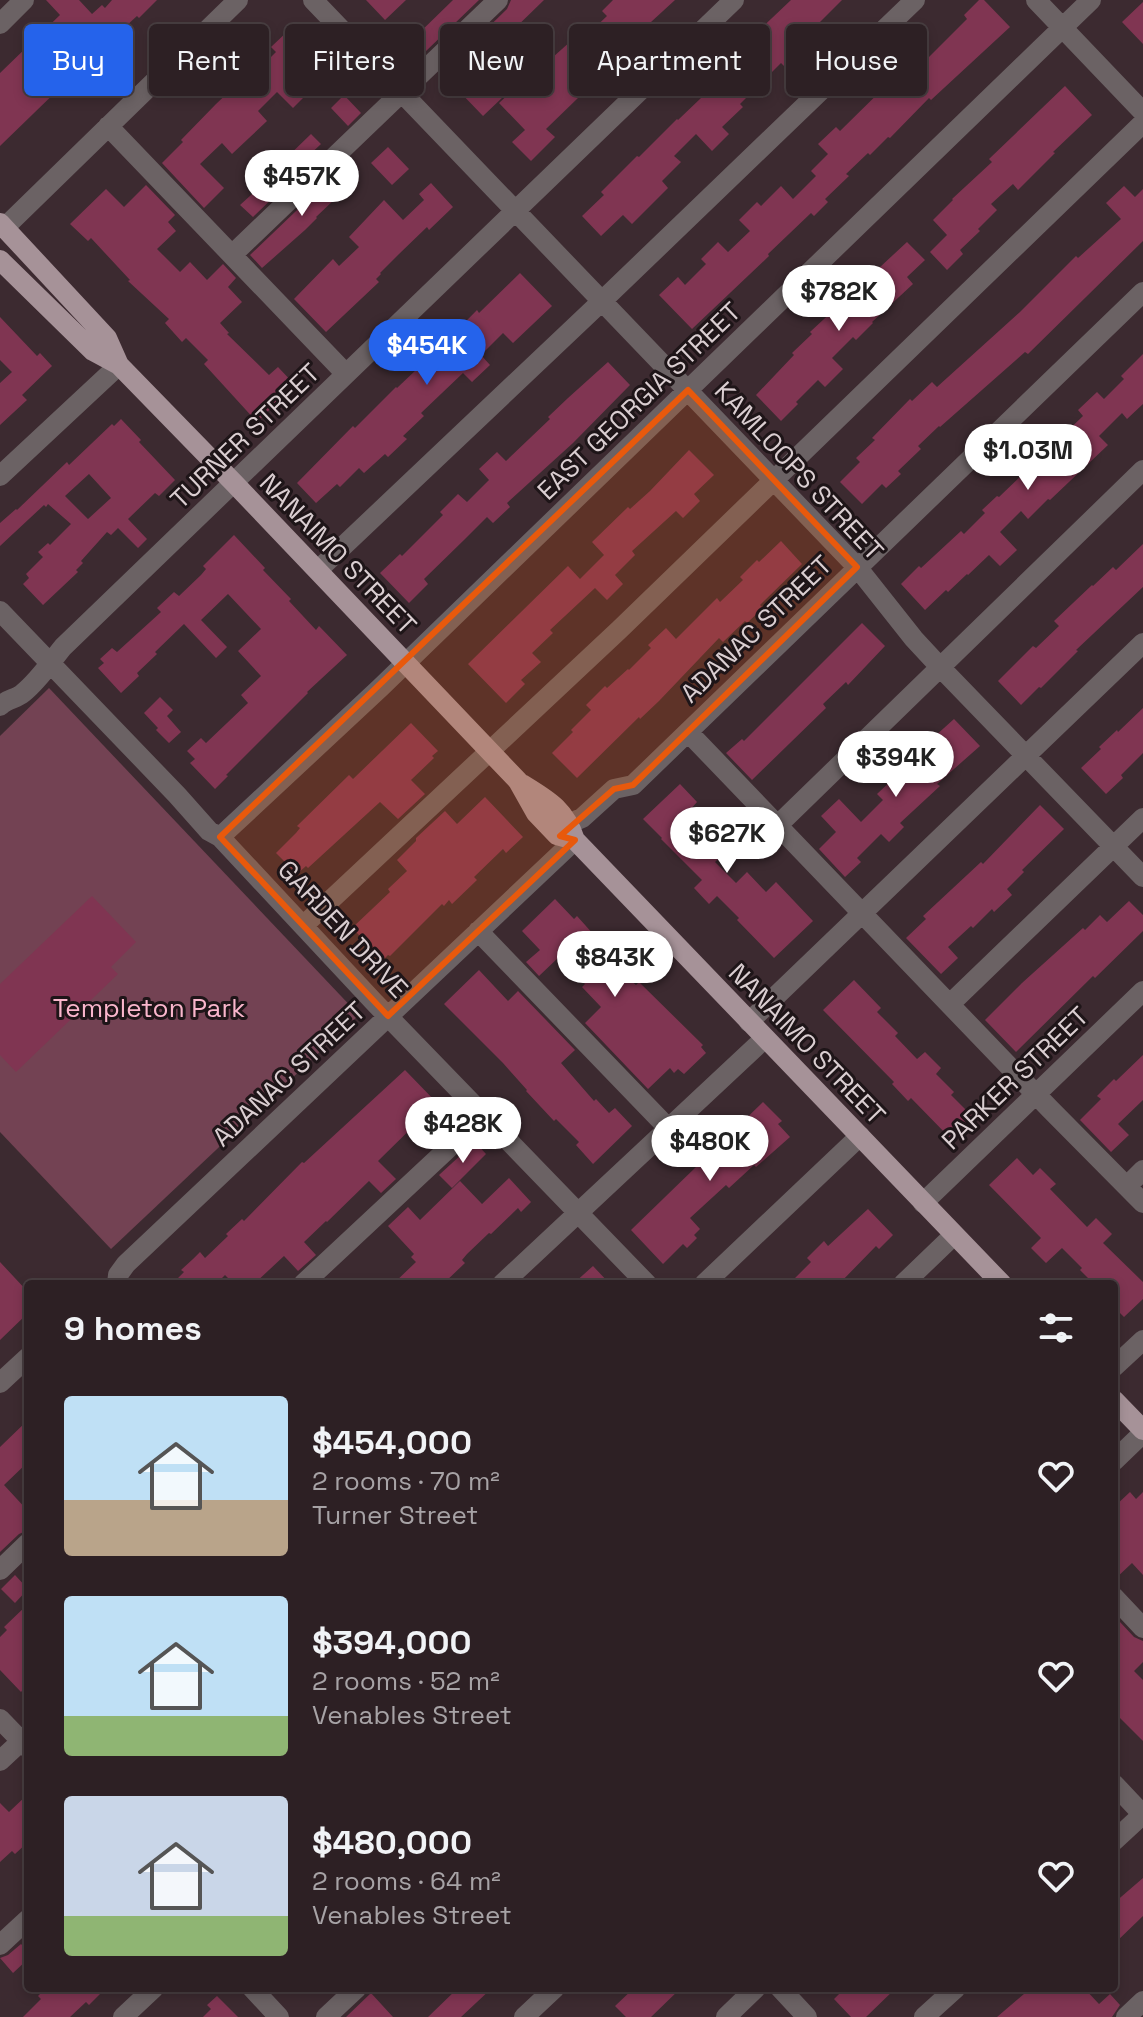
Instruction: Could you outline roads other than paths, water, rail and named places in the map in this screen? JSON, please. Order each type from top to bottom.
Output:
[{"type":"main road","name":"NANAIMO STREET","points":[[2,225],[107,338],[119,365]]},
{"type":"main road","name":"NANAIMO STREET","points":[[0,260],[93,351],[119,365],[518,781],[536,813],[557,835],[572,831],[749,1022],[998,1280]]},
{"type":"main road","points":[[1118,1404],[1143,1432]]},
{"type":"street","points":[[0,24],[24,0]]},
{"type":"street","points":[[2,225],[238,0]]},
{"type":"street","name":"KAMLOOPS STREET","points":[[313,0],[336,24]]},
{"type":"street","points":[[424,72],[498,0]]},
{"type":"street","name":"TURNER STREET","points":[[0,706],[20,696],[63,647],[734,0]]},
{"type":"street","points":[[318,570],[915,0]]},
{"type":"street","points":[[1036,0],[1143,112]]},
{"type":"street","name":"EAST GEORGIA STREET","points":[[220,837],[406,663],[1091,0]]},
{"type":"street","points":[[233,254],[399,96]]},
{"type":"street","name":"KAMLOOPS STREET","points":[[405,96],[857,567],[914,639],[1143,877]]},
{"type":"street","points":[[304,925],[630,619],[1143,123]]},
{"type":"street","points":[[108,126],[346,374]]},
{"type":"street","name":"ADANAC STREET","points":[[117,1280],[126,1264],[478,931],[582,818],[614,789],[633,785],[1143,292]]},
{"type":"street","points":[[0,476],[119,365]]},
{"type":"street","points":[[778,825],[1143,470]]},
{"type":"street","name":"GARDEN DRIVE","points":[[0,611],[643,1280]]},
{"type":"street","points":[[749,1022],[1143,643]]},
{"type":"street","points":[[688,732],[1143,1203]]},
{"type":"street","points":[[950,1004],[1143,818]]},
{"type":"street","points":[[478,931],[669,1129]]},
{"type":"street","name":"PARKER STREET","points":[[923,1203],[1143,991]]},
{"type":"street","points":[[506,1280],[765,1038]]},
{"type":"street","points":[[307,1280],[484,1115]]},
{"type":"street","points":[[708,1280],[860,1136]]},
{"type":"street","points":[[1127,1186],[1143,1170]]},
{"type":"street","points":[[907,1280],[954,1235]]},
{"type":"street","points":[[1118,1363],[1143,1340]]},
{"type":"street","points":[[0,1383],[24,1361]]},
{"type":"street","points":[[1118,1457],[1143,1432]]},
{"type":"street","points":[[0,1570],[24,1547]]},
{"type":"street","points":[[1118,1601],[1143,1628]]},
{"type":"street","points":[[0,1719],[24,1739]]},
{"type":"street","points":[[0,1761],[24,1743]]},
{"type":"street","points":[[1118,1788],[1143,1814],[1118,1837]]},
{"type":"street","points":[[0,1945],[24,1923]]},
{"type":"street","points":[[123,2017],[150,1992]]},
{"type":"street","points":[[256,1992],[279,2017]]},
{"type":"street","points":[[326,2017],[353,1992]]},
{"type":"street","points":[[524,2017],[551,1992]]},
{"type":"street","points":[[726,2017],[752,1992]]},
{"type":"street","points":[[784,1992],[807,2017]]},
{"type":"street","points":[[924,2017],[952,1992]]},
{"type":"street","points":[[1126,2017],[1143,2001]]},
{"type":"park label","name":"Templeton Park","points":[[149,1008]]}]
